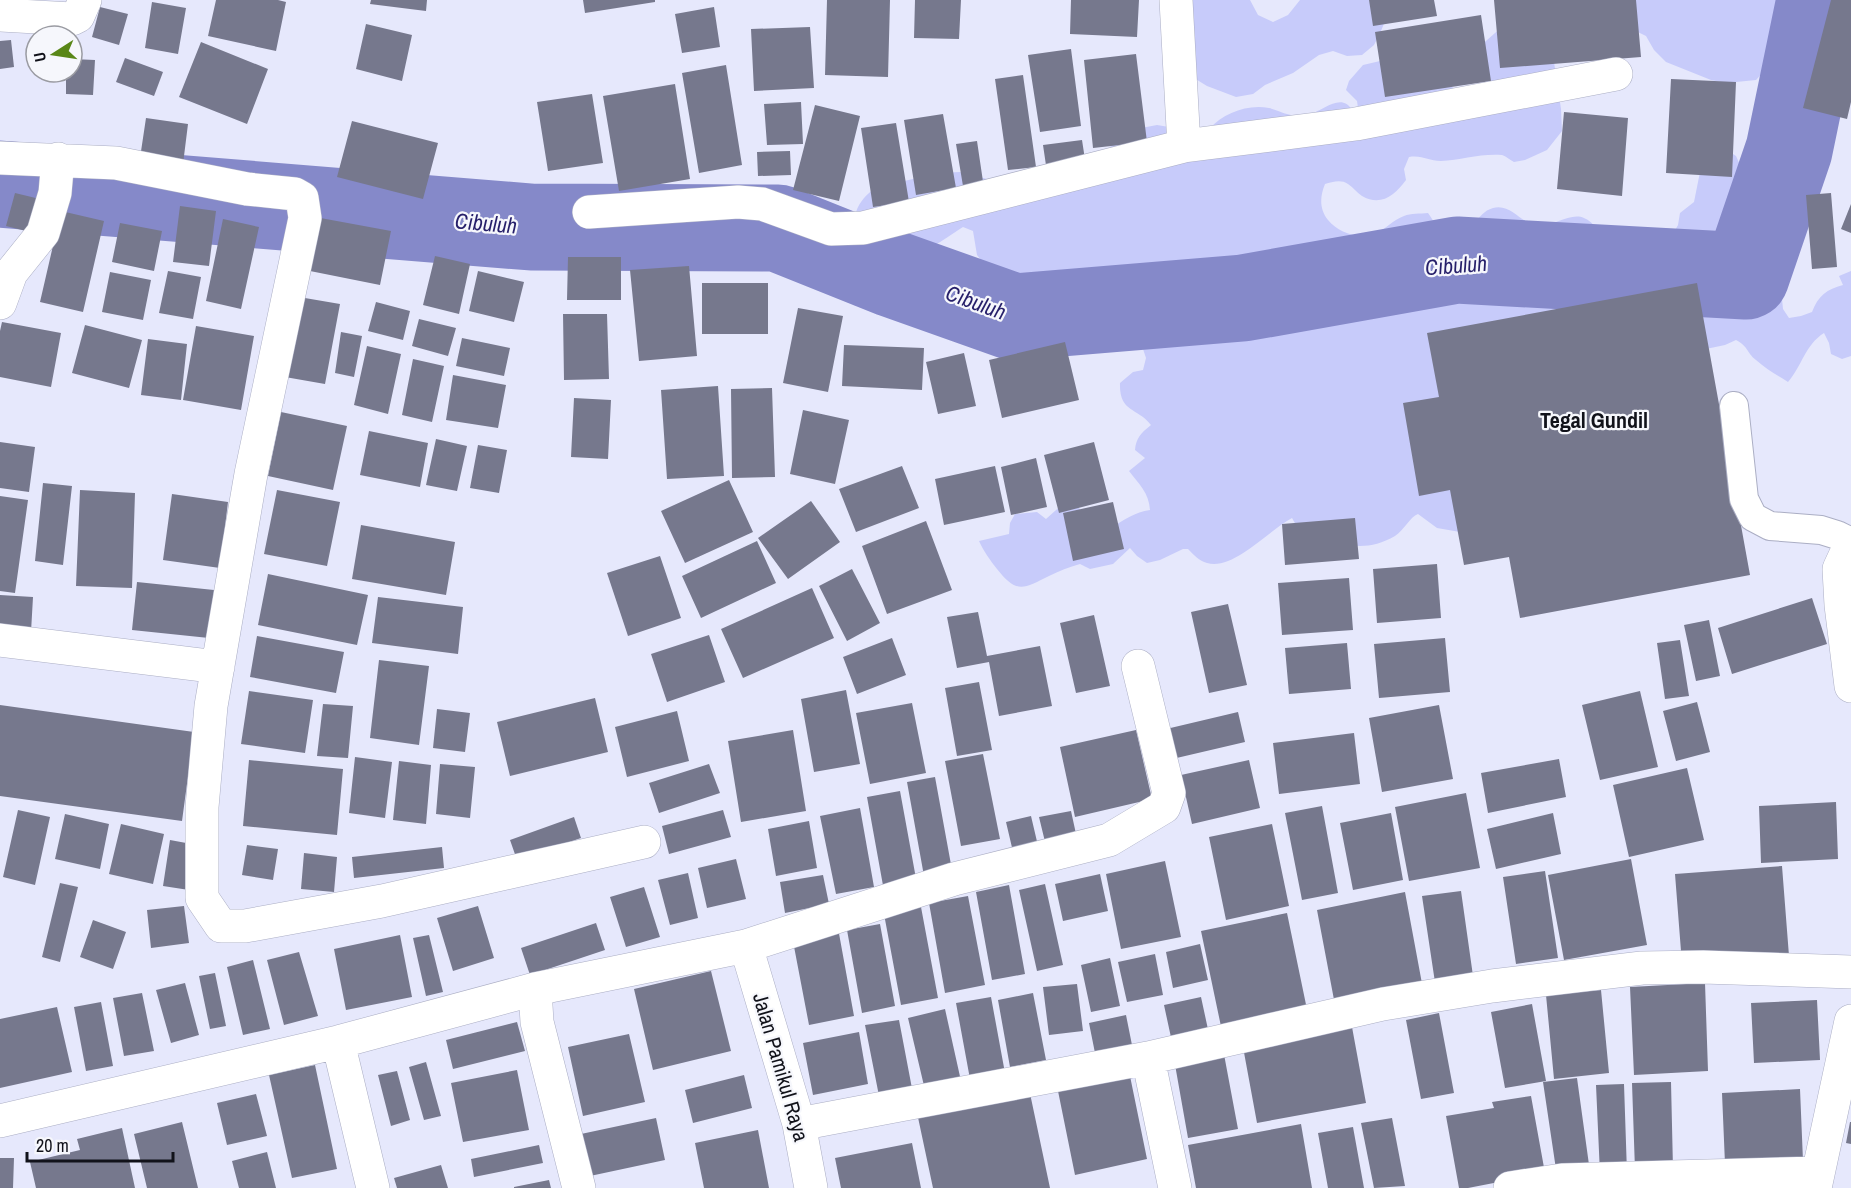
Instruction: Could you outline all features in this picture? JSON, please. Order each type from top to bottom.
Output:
[{"type":"street","points":[[0,15],[72,19],[80,15],[85,0]]},
{"type":"street","points":[[1176,0],[1184,146]]},
{"type":"street","points":[[589,212],[738,202],[762,204],[831,229],[863,228],[1184,146],[1356,123],[1616,74]]},
{"type":"street","points":[[0,158],[57,174],[116,163],[247,189],[295,194],[303,208],[251,474],[211,706],[202,807],[202,898],[220,926],[245,926],[382,901],[644,842]]},
{"type":"street","points":[[0,303],[11,273],[43,233],[57,174]]},
{"type":"street","points":[[1851,542],[1839,569],[1851,686]]},
{"type":"street","points":[[0,640],[218,667]]},
{"type":"street","points":[[0,1121],[338,1042],[536,989],[746,946],[954,879],[1109,840],[1164,807],[1169,793],[1138,666]]},
{"type":"street","name":"Jalan Pamikul Raya","points":[[746,946],[799,1124],[811,1188]]},
{"type":"street","points":[[799,1124],[1148,1058],[1383,1004],[1492,986],[1642,968],[1703,967],[1851,972]]},
{"type":"street","points":[[536,989],[537,1022],[579,1188]]},
{"type":"street","points":[[1510,1188],[1562,1180],[1816,1180],[1851,1021]]},
{"type":"street","points":[[338,1042],[372,1188]]},
{"type":"street","points":[[1148,1058],[1175,1188]]},
{"type":"lane","points":[[1734,406],[1744,499],[1753,517],[1770,526],[1821,530],[1851,542]]},
{"type":"shaded area","points":[[1161,0],[1250,0],[1258,15],[1273,22],[1288,15],[1300,0],[1389,0],[1387,16],[1381,31],[1374,45],[1362,55],[1347,56],[1333,51],[1319,55],[1293,73],[1265,85],[1253,94],[1236,97],[1207,86],[1194,78]]},
{"type":"shaded area","points":[[1572,0],[1831,0],[1833,7],[1824,18],[1794,31],[1784,43],[1777,57],[1756,80],[1726,83],[1711,80],[1666,62],[1654,50],[1646,36]]},
{"type":"shaded area","points":[[1503,26],[1554,62],[1562,131],[1547,150],[1525,160],[1514,162],[1502,155],[1441,161],[1409,157],[1404,169],[1406,180],[1392,195],[1381,200],[1362,196],[1345,182],[1336,181],[1325,184],[1321,198],[1322,207],[1325,216],[1333,225],[1344,232],[1363,236],[1380,231],[1404,216],[1428,213],[1441,232],[1451,241],[1465,234],[1482,214],[1500,207],[1539,226],[1568,218],[1584,218],[1594,225],[1605,242],[1641,228],[1648,228],[1663,236],[1673,234],[1678,225],[1680,213],[1694,202],[1701,167],[1727,150],[1736,156],[1746,178],[1745,190],[1735,211],[1735,223],[1748,274],[1762,292],[1773,293],[1782,299],[1783,309],[1789,318],[1812,312],[1824,294],[1843,285],[1839,276],[1851,271],[1851,356],[1842,359],[1831,354],[1824,333],[1812,343],[1788,382],[1760,363],[1736,340],[1701,350],[1460,532],[1437,528],[1418,514],[1395,536],[1383,542],[1359,546],[1300,532],[1292,518],[1251,548],[1228,561],[1217,564],[1202,561],[1188,549],[1147,563],[1130,548],[1113,564],[1090,569],[1080,564],[1026,586],[1015,586],[1004,577],[979,541],[1009,534],[1010,523],[1015,514],[1037,512],[1046,519],[1065,502],[1078,507],[1085,515],[1111,528],[1134,514],[1150,510],[1146,494],[1129,471],[1145,458],[1135,450],[1140,436],[1151,425],[1126,405],[1120,393],[1120,383],[1133,372],[1143,370],[1146,358],[1142,346],[1135,338],[1124,333],[1084,289],[1056,295],[1044,294],[1030,286],[1029,276],[997,308],[986,314],[961,319],[950,313],[949,303],[955,290],[968,284],[992,284],[991,273],[977,255],[973,231],[963,227],[930,248],[913,253],[891,253],[877,250],[866,243],[856,212],[864,198],[875,188],[938,173],[960,172],[991,180],[1099,164],[1111,146],[1136,129],[1157,125],[1209,129],[1229,114],[1252,107],[1269,108],[1289,115],[1306,115],[1343,102],[1352,110],[1358,108],[1357,101],[1346,90],[1349,81],[1363,65],[1393,58],[1458,90],[1494,92],[1470,55]]},
{"type":"building","points":[[216,0],[286,2],[276,51],[208,36]]},
{"type":"building","points":[[371,0],[427,0],[426,11],[370,4]]},
{"type":"building","points":[[583,0],[655,0],[655,2],[585,13]]},
{"type":"building","points":[[827,0],[890,0],[888,77],[825,75]]},
{"type":"building","points":[[915,0],[961,0],[959,39],[914,38]]},
{"type":"building","points":[[1071,0],[1139,0],[1137,37],[1070,34]]},
{"type":"building","points":[[1369,0],[1434,0],[1437,16],[1373,26]]},
{"type":"building","points":[[1494,0],[1636,0],[1641,57],[1500,68]]},
{"type":"building","points":[[1831,0],[1851,0],[1851,102],[1847,119],[1803,108]]},
{"type":"building","points":[[152,2],[186,8],[178,54],[145,48]]},
{"type":"building","points":[[100,7],[128,14],[119,45],[92,37]]},
{"type":"building","points":[[714,7],[720,47],[682,53],[675,14]]},
{"type":"building","points":[[1481,15],[1491,81],[1385,97],[1375,32]]},
{"type":"building","points":[[366,24],[412,35],[402,81],[356,69]]},
{"type":"building","points":[[810,27],[814,88],[754,91],[751,29]]},
{"type":"building","points":[[11,40],[14,67],[0,69],[0,41]]},
{"type":"building","points":[[201,42],[268,69],[247,124],[179,97]]},
{"type":"building","points":[[1071,49],[1081,126],[1040,132],[1028,55]]},
{"type":"building","points":[[1136,54],[1147,142],[1093,148],[1084,60]]},
{"type":"building","points":[[125,58],[163,72],[154,96],[116,82]]},
{"type":"building","points":[[84,60],[95,60],[93,95],[66,94],[66,84],[84,84]]},
{"type":"building","points":[[726,65],[742,165],[699,173],[682,73]]},
{"type":"building","points":[[1023,75],[1036,167],[1008,170],[995,79]]},
{"type":"building","points":[[1671,79],[1736,82],[1732,177],[1666,173]]},
{"type":"building","points":[[675,84],[690,179],[619,191],[603,96]]},
{"type":"building","points":[[592,94],[603,163],[548,171],[537,102]]},
{"type":"building","points":[[801,102],[803,144],[767,145],[764,104]]},
{"type":"building","points":[[815,105],[860,116],[839,201],[793,190]]},
{"type":"building","points":[[1564,112],[1628,118],[1622,196],[1557,189]]},
{"type":"building","points":[[943,114],[956,188],[916,195],[904,120]]},
{"type":"building","points":[[146,118],[188,124],[183,164],[140,158]]},
{"type":"building","points":[[352,121],[438,143],[423,199],[337,177]]},
{"type":"building","points":[[896,123],[909,202],[873,207],[861,128]]},
{"type":"building","points":[[1082,140],[1086,166],[1047,172],[1043,145]]},
{"type":"building","points":[[977,141],[985,195],[965,198],[956,144]]},
{"type":"building","points":[[790,151],[791,175],[758,176],[757,152]]},
{"type":"building","points":[[15,193],[48,201],[38,234],[6,226]]},
{"type":"building","points":[[1831,193],[1837,267],[1812,269],[1806,195]]},
{"type":"building","points":[[1851,204],[1851,233],[1841,229]]},
{"type":"building","points":[[180,206],[216,211],[209,266],[173,262]]},
{"type":"building","points":[[61,211],[104,221],[83,312],[40,302]]},
{"type":"building","points":[[315,217],[391,231],[380,285],[305,270]]},
{"type":"building","points":[[223,219],[259,227],[241,309],[206,301]]},
{"type":"building","points":[[120,223],[162,231],[154,271],[112,262]]},
{"type":"building","points":[[435,256],[470,264],[459,314],[423,305]]},
{"type":"building","points":[[568,257],[621,257],[621,300],[567,300]]},
{"type":"building","points":[[689,266],[697,356],[639,361],[630,270]]},
{"type":"building","points":[[168,271],[201,277],[193,319],[159,313]]},
{"type":"building","points":[[478,271],[524,282],[514,322],[469,311]]},
{"type":"building","points":[[110,272],[151,280],[143,320],[102,312]]},
{"type":"building","points":[[702,283],[768,283],[768,334],[702,334]]},
{"type":"building","points":[[1697,283],[1750,575],[1520,618],[1509,557],[1464,565],[1450,490],[1419,496],[1403,403],[1439,397],[1427,333]]},
{"type":"building","points":[[299,297],[340,304],[325,384],[285,377]]},
{"type":"building","points":[[376,302],[410,311],[403,340],[368,331]]},
{"type":"building","points":[[798,308],[843,316],[828,392],[783,383]]},
{"type":"building","points":[[563,314],[607,314],[609,379],[564,380]]},
{"type":"building","points":[[419,319],[456,328],[448,356],[412,346]]},
{"type":"building","points":[[2,322],[61,333],[51,387],[0,377]]},
{"type":"building","points":[[85,325],[142,340],[129,388],[72,373]]},
{"type":"building","points":[[196,326],[254,336],[241,410],[183,400]]},
{"type":"building","points":[[341,332],[362,336],[354,377],[335,373]]},
{"type":"building","points":[[462,338],[510,348],[504,376],[456,366]]},
{"type":"building","points":[[148,339],[187,344],[181,400],[141,395]]},
{"type":"building","points":[[1065,342],[1079,400],[1002,418],[989,360]]},
{"type":"building","points":[[844,345],[924,348],[922,390],[842,386]]},
{"type":"building","points":[[367,346],[401,354],[388,414],[354,405]]},
{"type":"building","points":[[964,353],[976,406],[938,414],[926,362]]},
{"type":"building","points":[[413,359],[444,366],[432,422],[402,415]]},
{"type":"building","points":[[453,375],[506,385],[498,428],[446,420]]},
{"type":"building","points":[[718,386],[724,476],[667,479],[661,390]]},
{"type":"building","points":[[772,388],[775,477],[732,478],[731,389]]},
{"type":"building","points":[[574,398],[611,400],[608,459],[571,457]]},
{"type":"building","points":[[803,410],[849,420],[835,484],[790,474]]},
{"type":"building","points":[[281,412],[347,426],[333,490],[268,476]]},
{"type":"building","points":[[369,431],[428,443],[420,487],[360,475]]},
{"type":"building","points":[[436,439],[467,446],[457,491],[426,485]]},
{"type":"building","points":[[0,442],[35,447],[29,492],[0,488]]},
{"type":"building","points":[[1094,442],[1109,500],[1059,513],[1044,455]]},
{"type":"building","points":[[478,445],[507,450],[499,493],[470,488]]},
{"type":"building","points":[[1036,458],[1047,507],[1011,515],[1001,467]]},
{"type":"building","points":[[902,466],[919,508],[856,532],[839,489]]},
{"type":"building","points":[[995,466],[1005,512],[944,525],[935,479]]},
{"type":"building","points":[[729,480],[753,532],[685,563],[661,511]]},
{"type":"building","points":[[43,483],[72,486],[63,565],[35,561]]},
{"type":"building","points":[[80,490],[135,493],[132,588],[76,586]]},
{"type":"building","points":[[277,490],[340,502],[327,566],[264,554]]},
{"type":"building","points":[[172,494],[228,502],[220,568],[163,560]]},
{"type":"building","points":[[0,496],[28,500],[15,593],[0,591]]},
{"type":"building","points":[[811,501],[840,542],[788,579],[758,538]]},
{"type":"building","points":[[1113,502],[1124,549],[1073,561],[1063,513]]},
{"type":"building","points":[[1355,518],[1359,559],[1285,565],[1282,524]]},
{"type":"building","points":[[926,521],[952,590],[887,614],[862,546]]},
{"type":"building","points":[[361,525],[455,542],[446,595],[352,579]]},
{"type":"building","points":[[757,541],[776,583],[701,618],[682,576]]},
{"type":"building","points":[[660,556],[681,618],[628,636],[607,573]]},
{"type":"building","points":[[1437,564],[1441,618],[1377,623],[1373,569]]},
{"type":"building","points":[[852,569],[880,623],[847,641],[819,586]]},
{"type":"building","points":[[268,574],[368,595],[357,645],[258,625]]},
{"type":"building","points":[[1349,578],[1353,630],[1282,635],[1278,583]]},
{"type":"building","points":[[137,582],[214,590],[209,638],[132,630]]},
{"type":"building","points":[[812,588],[834,638],[743,678],[721,629]]},
{"type":"building","points":[[0,595],[33,597],[31,632],[0,630]]},
{"type":"building","points":[[378,597],[463,607],[458,654],[372,643]]},
{"type":"building","points":[[1812,598],[1827,644],[1732,674],[1718,628]]},
{"type":"building","points":[[1228,604],[1247,685],[1209,693],[1191,612]]},
{"type":"building","points":[[978,612],[987,656],[1040,646],[1052,706],[999,716],[989,662],[957,668],[947,617]]},
{"type":"building","points":[[1094,615],[1110,686],[1076,693],[1060,623]]},
{"type":"building","points":[[1709,620],[1720,676],[1696,681],[1684,625]]},
{"type":"building","points":[[709,635],[725,682],[667,702],[651,654]]},
{"type":"building","points":[[257,636],[344,652],[336,693],[250,677]]},
{"type":"building","points":[[892,638],[906,675],[857,694],[843,657]]},
{"type":"building","points":[[1445,638],[1450,692],[1379,698],[1374,644]]},
{"type":"building","points":[[1680,640],[1689,696],[1665,699],[1657,643]]},
{"type":"building","points":[[1347,643],[1351,689],[1289,694],[1285,648]]},
{"type":"building","points":[[379,660],[429,666],[419,745],[370,738]]},
{"type":"building","points":[[979,682],[992,750],[957,756],[945,688]]},
{"type":"building","points":[[846,690],[860,764],[814,772],[801,699]]},
{"type":"building","points":[[249,691],[313,700],[305,753],[241,744]]},
{"type":"building","points":[[1640,691],[1658,767],[1600,780],[1582,705]]},
{"type":"building","points":[[595,698],[608,752],[510,776],[497,722]]},
{"type":"building","points":[[1697,702],[1710,752],[1676,761],[1663,711]]},
{"type":"building","points":[[912,703],[926,773],[870,784],[856,713]]},
{"type":"building","points":[[323,704],[353,706],[348,758],[317,756]]},
{"type":"building","points":[[0,705],[194,732],[182,821],[0,796]]},
{"type":"building","points":[[1439,705],[1453,779],[1382,792],[1369,718]]},
{"type":"building","points":[[437,709],[470,713],[465,752],[433,748]]},
{"type":"building","points":[[677,711],[689,761],[627,777],[615,727]]},
{"type":"building","points":[[1238,712],[1245,742],[1168,760],[1162,730]]},
{"type":"building","points":[[793,730],[806,811],[741,822],[728,741]]},
{"type":"building","points":[[1136,730],[1152,799],[1075,817],[1060,747]]},
{"type":"building","points":[[1354,733],[1360,784],[1279,794],[1273,743]]},
{"type":"building","points":[[983,754],[1000,839],[961,846],[945,761]]},
{"type":"building","points":[[355,757],[392,762],[385,818],[349,813]]},
{"type":"building","points":[[1559,759],[1566,797],[1488,813],[1481,773]]},
{"type":"building","points":[[249,760],[343,769],[337,835],[243,826]]},
{"type":"building","points":[[1249,760],[1260,808],[1192,824],[1181,775]]},
{"type":"building","points":[[399,761],[431,765],[426,824],[393,820]]},
{"type":"building","points":[[440,764],[475,767],[470,818],[436,814]]},
{"type":"building","points":[[709,764],[720,793],[659,813],[649,783]]},
{"type":"building","points":[[1687,768],[1704,840],[1629,857],[1613,785]]},
{"type":"building","points":[[935,777],[952,870],[924,876],[907,782]]},
{"type":"building","points":[[900,791],[917,884],[884,891],[867,797]]},
{"type":"building","points":[[1466,793],[1480,868],[1409,881],[1395,807]]},
{"type":"building","points":[[1836,802],[1838,859],[1761,863],[1759,806]]},
{"type":"building","points":[[1322,806],[1338,893],[1302,900],[1285,813]]},
{"type":"building","points":[[860,808],[874,887],[836,894],[820,816]]},
{"type":"building","points":[[18,810],[50,817],[35,885],[3,877]]},
{"type":"building","points":[[723,810],[731,837],[669,854],[662,826]]},
{"type":"building","points":[[1071,811],[1078,843],[1047,850],[1039,817]]},
{"type":"building","points":[[1391,813],[1403,880],[1353,890],[1340,823]]},
{"type":"building","points":[[1553,813],[1561,854],[1496,869],[1487,829]]},
{"type":"building","points":[[65,814],[109,824],[100,869],[55,859]]},
{"type":"building","points":[[1031,816],[1039,850],[1014,856],[1006,822]]},
{"type":"building","points":[[574,817],[581,838],[517,860],[510,840]]},
{"type":"building","points":[[809,821],[817,868],[776,876],[768,829]]},
{"type":"building","points":[[121,824],[164,834],[153,884],[109,874]]},
{"type":"building","points":[[1272,824],[1289,906],[1226,920],[1209,837]]},
{"type":"building","points":[[170,840],[197,845],[189,890],[163,886]]},
{"type":"building","points":[[247,845],[278,849],[273,880],[242,875]]},
{"type":"building","points":[[442,847],[444,868],[354,878],[352,857]]},
{"type":"building","points":[[304,853],[337,857],[334,892],[301,889]]},
{"type":"building","points":[[736,859],[746,899],[707,908],[698,868]]},
{"type":"building","points":[[1631,859],[1647,945],[1564,960],[1548,875]]},
{"type":"building","points":[[1165,861],[1181,937],[1121,949],[1106,874]]},
{"type":"building","points":[[1782,866],[1789,956],[1682,964],[1675,874]]},
{"type":"building","points":[[1545,871],[1558,958],[1516,964],[1503,877]]},
{"type":"building","points":[[688,873],[698,918],[670,925],[658,880]]},
{"type":"building","points":[[1100,874],[1108,911],[1063,921],[1055,884]]},
{"type":"building","points":[[823,875],[829,904],[785,913],[780,882]]},
{"type":"building","points":[[60,883],[78,887],[60,962],[42,957]]},
{"type":"building","points":[[1045,884],[1063,965],[1037,971],[1019,890]]},
{"type":"building","points":[[1009,885],[1025,974],[992,980],[976,892]]},
{"type":"building","points":[[644,887],[660,937],[626,947],[610,897]]},
{"type":"building","points":[[1461,891],[1474,983],[1436,989],[1422,896]]},
{"type":"building","points":[[1405,892],[1423,989],[1335,1005],[1317,910]]},
{"type":"building","points":[[968,896],[985,985],[945,993],[929,903]]},
{"type":"building","points":[[184,906],[189,943],[151,948],[147,910]]},
{"type":"building","points":[[478,906],[494,958],[453,971],[437,918]]},
{"type":"building","points":[[921,907],[938,998],[901,1005],[884,914]]},
{"type":"building","points":[[1287,913],[1309,1019],[1223,1036],[1201,931]]},
{"type":"building","points":[[93,920],[126,932],[113,969],[80,957]]},
{"type":"building","points":[[596,923],[605,950],[530,975],[521,948]]},
{"type":"building","points":[[880,924],[895,1006],[862,1013],[847,930]]},
{"type":"building","points":[[838,928],[854,1016],[809,1025],[792,936]]},
{"type":"building","points":[[400,935],[412,997],[346,1010],[334,949]]},
{"type":"building","points":[[429,935],[443,992],[426,996],[413,938]]},
{"type":"building","points":[[1200,944],[1208,980],[1173,988],[1166,952]]},
{"type":"building","points":[[299,952],[318,1016],[284,1025],[267,960]]},
{"type":"building","points":[[1155,954],[1163,995],[1127,1002],[1118,962]]},
{"type":"building","points":[[1110,958],[1120,1006],[1091,1012],[1081,965]]},
{"type":"building","points":[[253,960],[270,1029],[243,1035],[227,967]]},
{"type":"building","points":[[711,971],[731,1051],[653,1070],[634,989]]},
{"type":"building","points":[[215,973],[226,1026],[210,1029],[199,976]]},
{"type":"building","points":[[185,983],[199,1035],[171,1043],[156,990]]},
{"type":"building","points":[[1705,983],[1708,1071],[1634,1075],[1630,987]]},
{"type":"building","points":[[1077,984],[1083,1031],[1049,1035],[1043,987]]},
{"type":"building","points":[[1601,990],[1609,1073],[1554,1079],[1546,995]]},
{"type":"building","points":[[142,993],[154,1051],[124,1056],[113,998]]},
{"type":"building","points":[[1033,993],[1046,1060],[1010,1067],[998,1000]]},
{"type":"building","points":[[991,997],[1005,1073],[970,1079],[956,1003]]},
{"type":"building","points":[[1201,997],[1209,1034],[1172,1042],[1164,1005]]},
{"type":"building","points":[[1817,1000],[1820,1060],[1754,1063],[1751,1003]]},
{"type":"building","points":[[101,1002],[113,1066],[86,1071],[74,1007]]},
{"type":"building","points":[[1532,1004],[1546,1081],[1505,1088],[1491,1012]]},
{"type":"building","points":[[57,1007],[72,1072],[0,1088],[0,1019]]},
{"type":"building","points":[[945,1009],[961,1081],[925,1090],[908,1018]]},
{"type":"building","points":[[1439,1013],[1454,1093],[1421,1099],[1406,1020]]},
{"type":"building","points":[[1126,1015],[1133,1050],[1096,1058],[1089,1023]]},
{"type":"building","points":[[899,1020],[914,1099],[881,1106],[865,1025]]},
{"type":"building","points":[[517,1022],[525,1051],[453,1069],[446,1040]]},
{"type":"building","points":[[1352,1027],[1366,1103],[1257,1123],[1243,1047]]},
{"type":"building","points":[[859,1032],[868,1084],[813,1095],[803,1043]]},
{"type":"building","points":[[629,1034],[645,1102],[583,1116],[568,1047]]},
{"type":"building","points":[[1223,1049],[1238,1129],[1188,1138],[1174,1059]]},
{"type":"building","points":[[426,1062],[441,1116],[424,1120],[409,1067]]},
{"type":"building","points":[[315,1065],[337,1169],[292,1178],[269,1075]]},
{"type":"building","points":[[517,1070],[529,1130],[463,1142],[451,1083]]},
{"type":"building","points":[[397,1071],[410,1120],[391,1126],[378,1075]]},
{"type":"building","points":[[744,1075],[752,1108],[693,1123],[685,1090]]},
{"type":"building","points":[[1130,1076],[1147,1159],[1075,1175],[1058,1091]]},
{"type":"building","points":[[1577,1078],[1590,1172],[1557,1176],[1543,1082]]},
{"type":"building","points":[[1671,1082],[1673,1169],[1635,1170],[1632,1083]]},
{"type":"building","points":[[1028,1084],[1050,1188],[933,1188],[916,1108]]},
{"type":"building","points":[[1624,1084],[1627,1173],[1600,1174],[1596,1085]]},
{"type":"building","points":[[1800,1089],[1803,1161],[1725,1164],[1722,1093]]},
{"type":"building","points":[[256,1094],[267,1136],[227,1145],[217,1103]]},
{"type":"building","points":[[1531,1096],[1545,1173],[1459,1188],[1446,1116],[1494,1108],[1492,1102]]},
{"type":"building","points":[[656,1118],[665,1160],[590,1176],[581,1134]]},
{"type":"building","points":[[1392,1118],[1405,1186],[1374,1188],[1361,1123]]},
{"type":"building","points":[[182,1122],[198,1188],[147,1188],[134,1134]]},
{"type":"building","points":[[1851,1122],[1851,1144],[1846,1143]]},
{"type":"building","points":[[1301,1124],[1312,1188],[1196,1188],[1188,1145]]},
{"type":"building","points":[[1353,1127],[1364,1188],[1328,1188],[1318,1133]]},
{"type":"building","points":[[122,1128],[135,1188],[36,1188],[30,1162],[80,1150],[77,1139]]},
{"type":"building","points":[[758,1130],[769,1188],[704,1188],[695,1143]]},
{"type":"building","points":[[912,1143],[921,1188],[841,1188],[835,1158]]},
{"type":"building","points":[[539,1145],[543,1163],[474,1177],[471,1159]]},
{"type":"building","points":[[267,1152],[276,1188],[239,1188],[232,1161]]},
{"type":"building","points":[[0,1158],[14,1158],[13,1188],[0,1188]]},
{"type":"building","points":[[441,1165],[448,1188],[397,1188],[394,1178]]},
{"type":"building","points":[[549,1180],[551,1188],[514,1188],[514,1187]]},
{"type":"waterway","name":"Cibuluh","points":[[0,184],[531,227],[778,228],[893,274],[1014,317],[1243,298],[1457,260],[1746,276],[1789,150],[1820,0]]},
{"type":"district","name":"Tegal Gundil","points":[[1594,420]]}]
